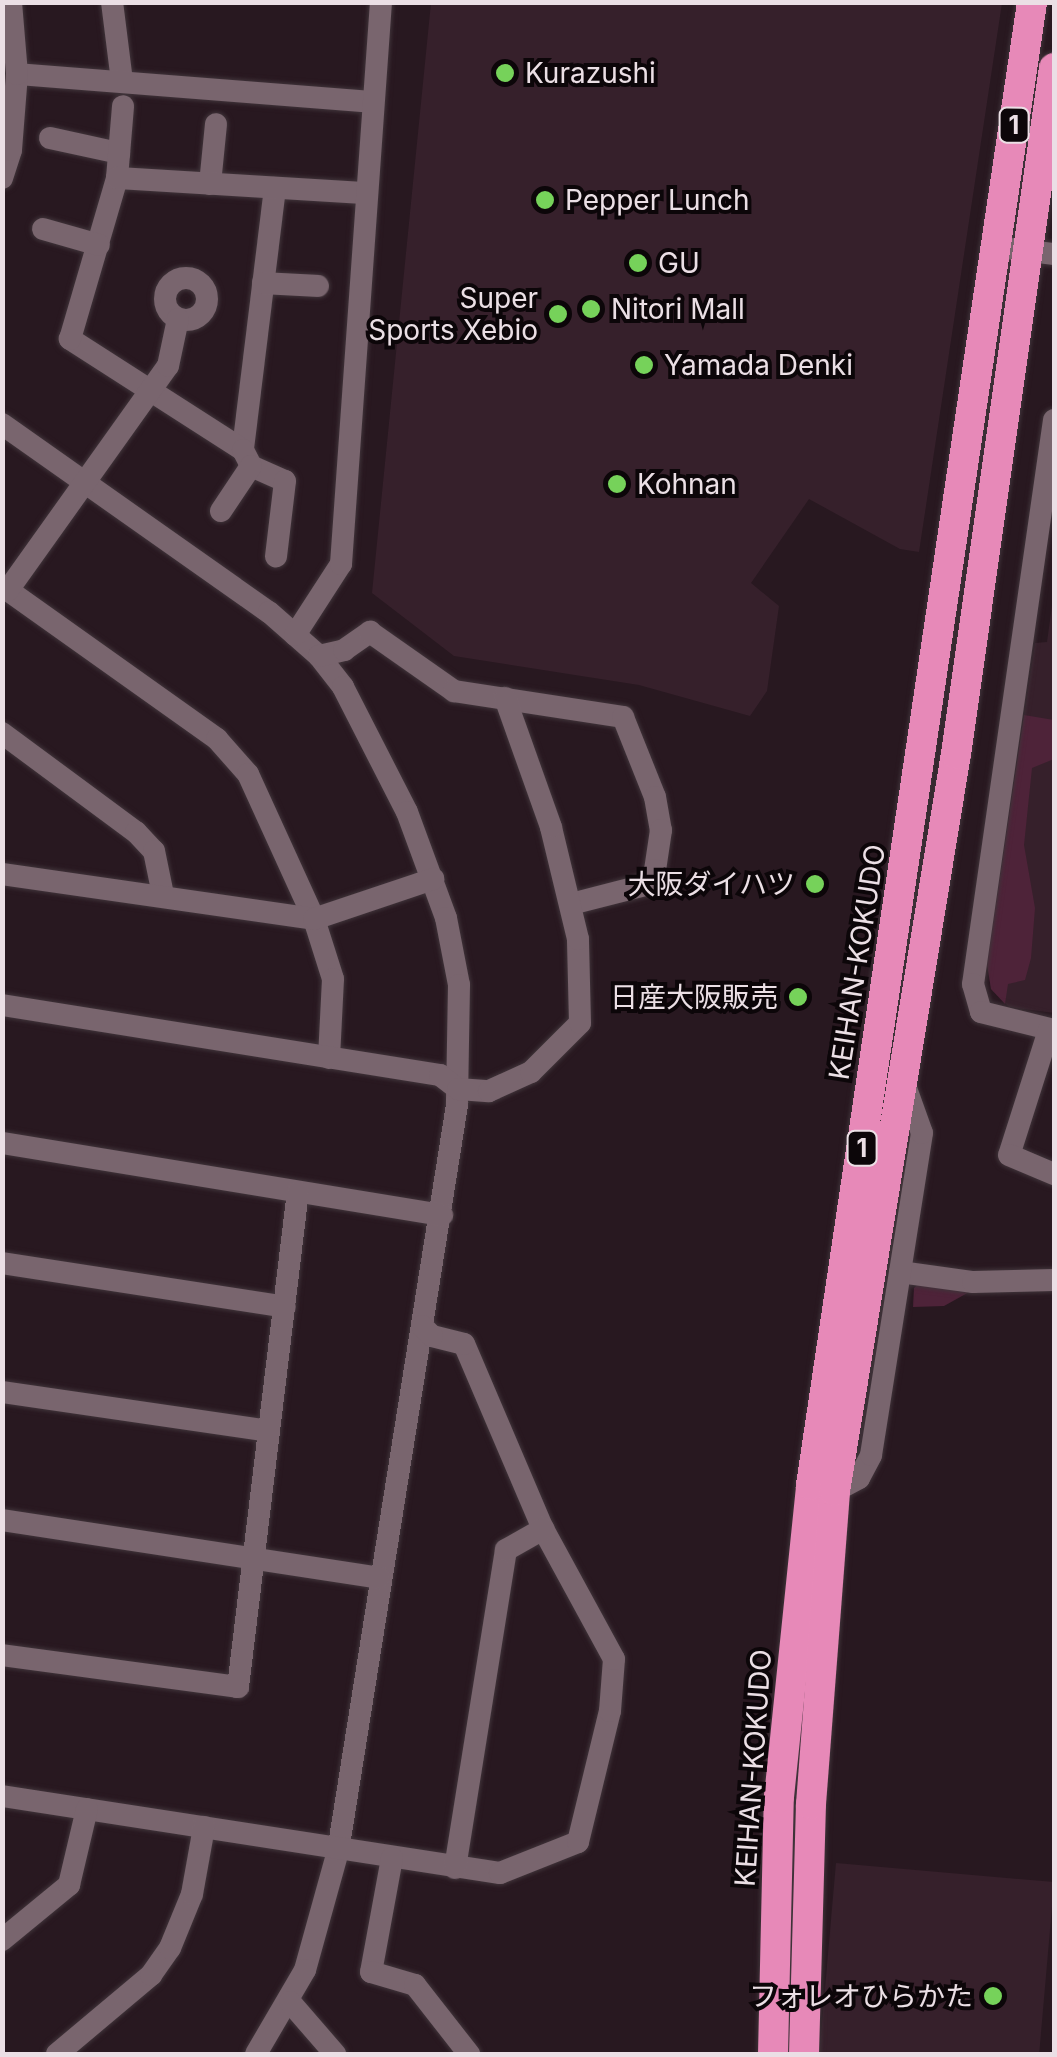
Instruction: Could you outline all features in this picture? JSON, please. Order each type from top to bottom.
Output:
[{"type":"highway","name":"KEIHAN-KOKUDO","points":[[773,2054],[779,1797],[812,1485],[1026,250],[1032,2]]},
{"type":"highway","name":"KEIHAN-KOKUDO","points":[[804,2054],[811,1804],[835,1491],[903,1080],[1054,68]]},
{"type":"street","points":[[2,178],[17,74],[11,2]]},
{"type":"street","points":[[112,2],[122,81]]},
{"type":"street","points":[[296,635],[342,564],[370,102],[381,2]]},
{"type":"street","points":[[17,74],[370,102]]},
{"type":"street","points":[[123,106],[118,178],[70,339],[285,481],[276,556]]},
{"type":"street","points":[[210,184],[216,124]]},
{"type":"street","points":[[50,138],[119,154]]},
{"type":"street","points":[[118,178],[365,194]]},
{"type":"street","points":[[221,511],[247,458],[275,188]]},
{"type":"street","points":[[43,229],[99,245]]},
{"type":"street","points":[[263,283],[318,286]]},
{"type":"street","points":[[178,318],[168,366],[6,588],[217,738],[248,774],[314,920],[333,978],[329,1058]]},
{"type":"street","points":[[1054,420],[972,984],[981,1012],[1052,1030],[1010,1155],[1054,1174]]},
{"type":"street","points":[[2,424],[296,635],[319,656],[343,687],[383,765],[433,880],[459,985],[458,1090],[442,1215],[338,1850],[316,1940],[290,2002],[256,2054]]},
{"type":"street","points":[[319,656],[344,650],[370,632],[454,691],[623,717],[655,797],[661,830],[649,884],[571,904]]},
{"type":"street","points":[[2,1005],[440,1075],[458,1090],[489,1091],[531,1072],[580,1023],[571,904],[504,698]]},
{"type":"street","points":[[2,733],[136,832],[154,851],[164,895]]},
{"type":"street","points":[[2,874],[314,920],[433,880]]},
{"type":"street","points":[[835,1491],[859,1478],[871,1455],[922,1133],[903,1080]]},
{"type":"street","points":[[2,1143],[442,1215]]},
{"type":"street","points":[[2,1655],[238,1686],[298,1193]]},
{"type":"street","points":[[2,1262],[285,1307]]},
{"type":"street","points":[[900,1272],[974,1282],[1053,1285]]},
{"type":"street","points":[[2,1796],[455,1868],[522,1869],[578,1842],[586,1825],[614,1659],[543,1530],[464,1344],[432,1336],[422,1326]]},
{"type":"street","points":[[2,1392],[268,1431]]},
{"type":"street","points":[[2,1520],[380,1578]]},
{"type":"street","points":[[455,1868],[506,1550],[543,1530]]},
{"type":"street","points":[[2,1940],[69,1885],[87,1809]]},
{"type":"street","points":[[58,2054],[151,1975],[170,1948],[192,1894],[204,1828]]},
{"type":"street","points":[[392,1858],[371,1972],[415,1985],[469,2054]]},
{"type":"street","points":[[290,2002],[335,2054]]},
{"type":"shaded area","points":[[431,3],[1002,3],[919,552],[900,549],[809,499],[751,583],[779,606],[767,691],[750,716],[639,685],[454,656],[372,593]]},
{"type":"shaded area","points":[[1054,591],[1054,1013],[1009,1007],[991,989],[987,964],[1035,643],[1047,642]]},
{"type":"shaded area","points":[[1024,715],[1054,720],[1054,759],[1032,768],[1024,845],[1035,908],[1031,958],[1025,980],[1008,984],[1005,1004],[991,989],[987,964]]},
{"type":"shaded area","points":[[923,1280],[971,1291],[944,1306],[913,1307],[914,1288]]},
{"type":"shaded area","points":[[836,1863],[1054,1882],[1039,2054],[819,2053]]},
{"type":"place","name":"Kurazushi","points":[[505,73]]},
{"type":"place","name":"Pepper Lunch","points":[[545,200]]},
{"type":"place","name":"GU","points":[[638,263]]},
{"type":"place","name":"Nitori Mall","points":[[591,309]]},
{"type":"place","name":"Super Sports Xebio","points":[[558,314]]},
{"type":"place","name":"Yamada Denki","points":[[644,365]]},
{"type":"place","name":"Kohnan","points":[[617,484]]},
{"type":"place","name":"大阪ダイハツ","points":[[815,884]]},
{"type":"place","name":"日産大阪販売","points":[[798,997]]},
{"type":"place","name":"フォレオひらかた","points":[[993,1996]]}]
